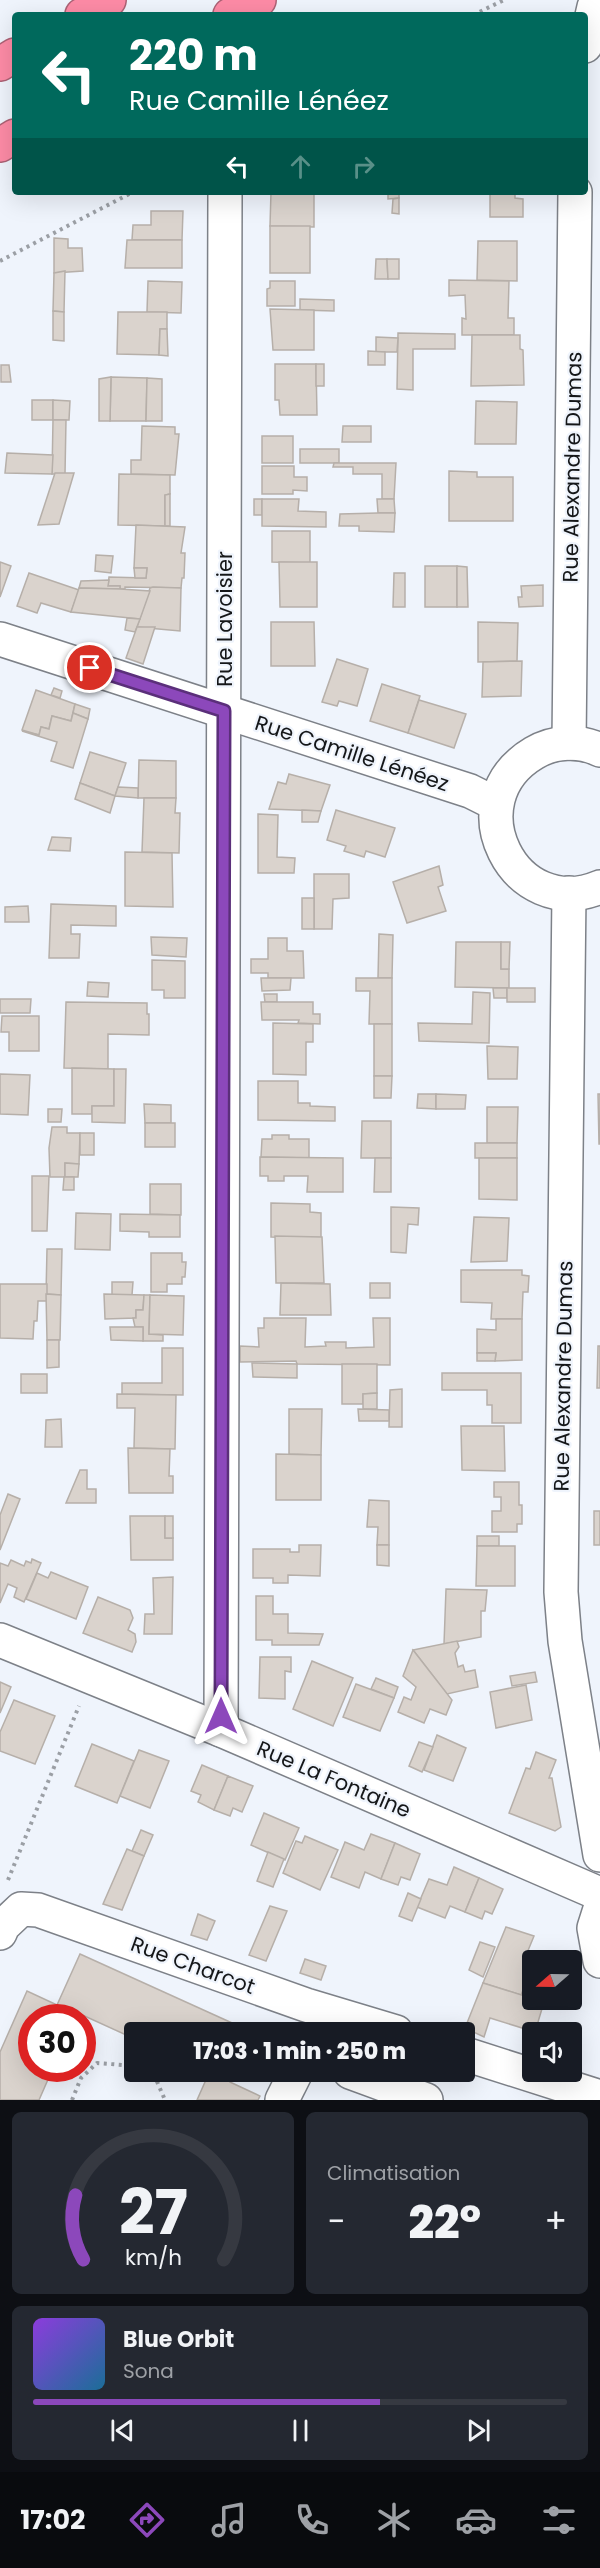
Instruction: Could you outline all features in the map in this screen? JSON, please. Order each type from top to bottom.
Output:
[{"type":"highway","points":[[87,12],[109,0]]},
{"type":"highway","points":[[236,12],[259,0]]},
{"type":"street","points":[[588,33],[598,0]]},
{"type":"street","name":"Rue Lavoisier","points":[[221,1730],[225,195]]},
{"type":"street","name":"Rue Alexandre Dumas","points":[[569,743],[575,195]]},
{"type":"street","name":"Rue Camille Lénéez","points":[[0,639],[470,791],[496,804]]},
{"type":"street","points":[[584,890],[543,888],[521,875],[504,855],[496,830],[496,804],[505,780],[522,760],[544,747],[569,743],[591,746],[600,750]]},
{"type":"street","name":"Rue Alexandre Dumas","points":[[584,890],[561,1592],[566,1650],[600,1855]]},
{"type":"street","name":"Rue La Fontaine","points":[[0,1640],[221,1730],[600,1894]]},
{"type":"street","name":"Rue Charcot","points":[[0,1933],[3,1926],[21,1909],[38,1910],[305,2019],[326,2022]]},
{"type":"street","points":[[600,1909],[594,1928],[600,1961]]},
{"type":"street","points":[[475,2057],[600,2097]]},
{"type":"street","points":[[282,2100],[291,2082]]},
{"type":"street","points":[[377,2082],[426,2100]]},
{"type":"path","points":[[479,12],[504,0]]},
{"type":"path","points":[[0,261],[127,195]]},
{"type":"path","points":[[8,1881],[91,1677]]},
{"type":"path","points":[[72,2100],[81,2078],[97,2062],[124,2065]]},
{"type":"path","points":[[157,2082],[165,2100]]},
{"type":"building","points":[[271,195],[314,195],[314,227],[270,226]]},
{"type":"building","points":[[388,195],[399,195],[399,198],[388,199]]},
{"type":"building","points":[[490,195],[515,195],[515,198],[523,199],[523,217],[490,217]]},
{"type":"building","points":[[399,198],[399,214],[392,213],[393,199]]},
{"type":"building","points":[[151,211],[183,211],[182,240],[132,240],[133,225],[151,225]]},
{"type":"building","points":[[270,226],[310,226],[310,273],[270,273]]},
{"type":"building","points":[[54,238],[68,239],[68,248],[82,248],[83,271],[54,273]]},
{"type":"building","points":[[127,240],[182,240],[182,268],[125,268]]},
{"type":"building","points":[[478,241],[517,241],[517,281],[477,280]]},
{"type":"building","points":[[376,259],[387,259],[388,279],[375,279]]},
{"type":"building","points":[[387,259],[399,259],[399,279],[388,279]]},
{"type":"building","points":[[65,271],[64,312],[53,311],[54,273]]},
{"type":"building","points":[[449,280],[509,281],[508,318],[514,318],[514,335],[462,335],[462,318],[466,319],[465,295],[449,296]]},
{"type":"building","points":[[148,281],[182,282],[181,313],[147,312]]},
{"type":"building","points":[[270,281],[295,281],[295,306],[267,306],[267,289],[270,288]]},
{"type":"building","points":[[300,299],[334,300],[334,311],[300,310]]},
{"type":"building","points":[[270,309],[314,310],[314,350],[273,350]]},
{"type":"building","points":[[53,311],[64,312],[64,341],[53,340]]},
{"type":"building","points":[[118,312],[167,312],[167,329],[160,329],[159,355],[117,354]]},
{"type":"building","points":[[160,329],[167,329],[168,356],[159,355]]},
{"type":"building","points":[[398,333],[455,334],[455,349],[413,349],[413,390],[397,389]]},
{"type":"building","points":[[472,335],[520,335],[524,385],[471,386]]},
{"type":"building","points":[[376,337],[398,338],[397,352],[376,352]]},
{"type":"building","points":[[368,351],[385,352],[385,365],[368,365]]},
{"type":"building","points":[[275,364],[316,364],[317,415],[280,415],[279,400],[275,400]]},
{"type":"building","points":[[316,364],[324,364],[324,386],[316,386]]},
{"type":"building","points":[[1,365],[9,365],[11,382],[1,382]]},
{"type":"building","points":[[111,377],[147,378],[146,421],[110,421]]},
{"type":"building","points":[[111,377],[110,421],[99,421],[99,379]]},
{"type":"building","points":[[147,378],[162,379],[162,421],[146,421]]},
{"type":"building","points":[[32,400],[53,400],[53,420],[32,420]]},
{"type":"building","points":[[53,400],[70,401],[69,420],[53,420]]},
{"type":"building","points":[[476,401],[517,402],[516,444],[475,444]]},
{"type":"building","points":[[53,420],[66,420],[65,474],[52,474]]},
{"type":"building","points":[[142,426],[175,427],[175,434],[179,434],[175,475],[131,474],[131,460],[141,460]]},
{"type":"building","points":[[343,426],[371,426],[371,442],[342,442]]},
{"type":"building","points":[[262,436],[293,436],[293,463],[262,463]]},
{"type":"building","points":[[300,449],[339,449],[339,463],[300,463]]},
{"type":"building","points":[[7,453],[53,455],[52,474],[5,473]]},
{"type":"building","points":[[334,463],[396,463],[394,499],[382,499],[382,474],[353,474],[353,467],[333,467]]},
{"type":"building","points":[[262,466],[294,466],[294,477],[307,477],[307,491],[293,490],[293,494],[262,494]]},
{"type":"building","points":[[449,471],[477,472],[477,477],[513,477],[513,521],[449,521]]},
{"type":"building","points":[[55,473],[74,473],[59,524],[38,525]]},
{"type":"building","points":[[119,474],[170,475],[170,494],[165,495],[165,526],[118,525]]},
{"type":"building","points":[[170,494],[170,526],[165,526],[165,495]]},
{"type":"building","points":[[254,499],[262,499],[262,515],[254,515]]},
{"type":"building","points":[[262,499],[299,499],[298,511],[326,512],[326,527],[262,526]]},
{"type":"building","points":[[377,499],[394,499],[395,513],[378,513]]},
{"type":"building","points":[[395,513],[394,532],[359,531],[359,526],[339,526],[340,514]]},
{"type":"building","points":[[136,525],[185,527],[181,553],[185,553],[184,578],[182,578],[181,588],[125,587],[125,589],[120,589],[120,586],[108,586],[109,577],[146,578],[147,568],[134,568]]},
{"type":"building","points":[[272,531],[310,531],[310,563],[272,562]]},
{"type":"building","points":[[96,555],[113,556],[111,573],[95,571]]},
{"type":"building","points":[[0,562],[11,566],[0,597]]},
{"type":"building","points":[[279,562],[317,562],[317,607],[280,607]]},
{"type":"building","points":[[425,566],[457,566],[457,607],[425,607]]},
{"type":"building","points":[[457,566],[467,567],[468,607],[457,607]]},
{"type":"building","points":[[134,568],[147,568],[146,578],[135,578]]},
{"type":"building","points":[[29,573],[79,590],[71,612],[41,603],[37,613],[17,606]]},
{"type":"building","points":[[394,573],[405,573],[405,607],[393,607]]},
{"type":"building","points":[[109,580],[108,586],[120,586],[120,589],[79,588],[81,581]]},
{"type":"building","points":[[543,585],[543,606],[519,607],[518,597],[522,597],[521,586]]},
{"type":"building","points":[[79,588],[150,591],[140,619],[71,612]]},
{"type":"building","points":[[150,588],[181,588],[180,631],[137,627]]},
{"type":"building","points":[[127,618],[140,619],[135,632],[125,630]]},
{"type":"building","points":[[271,622],[314,622],[315,666],[271,666]]},
{"type":"building","points":[[478,622],[518,623],[517,661],[478,662]]},
{"type":"building","points":[[137,627],[155,627],[143,664],[126,658]]},
{"type":"building","points":[[337,659],[368,669],[357,706],[339,701],[337,706],[322,702]]},
{"type":"building","points":[[522,661],[521,696],[482,697],[483,662]]},
{"type":"building","points":[[382,684],[420,696],[408,733],[370,721]]},
{"type":"building","points":[[54,688],[62,691],[60,698],[51,695]]},
{"type":"building","points":[[36,690],[75,704],[71,721],[52,716],[49,729],[41,727],[39,735],[22,730]]},
{"type":"building","points":[[419,700],[466,714],[454,748],[408,733]]},
{"type":"building","points":[[75,704],[90,709],[88,719],[73,713]]},
{"type":"building","points":[[73,713],[88,719],[73,768],[51,761],[57,742],[22,731],[39,735],[41,727],[49,729],[52,716],[71,721]]},
{"type":"building","points":[[90,752],[126,763],[115,796],[80,783]]},
{"type":"building","points":[[139,760],[176,761],[176,798],[138,798]]},
{"type":"building","points":[[289,774],[330,785],[321,811],[269,809],[278,782],[286,784]]},
{"type":"building","points":[[80,783],[115,796],[110,813],[75,799]]},
{"type":"building","points":[[118,787],[138,788],[138,798],[115,796]]},
{"type":"building","points":[[144,798],[176,798],[175,813],[180,813],[179,853],[142,852]]},
{"type":"building","points":[[302,810],[321,811],[318,822],[302,822]]},
{"type":"building","points":[[336,810],[395,828],[385,857],[366,851],[364,857],[344,851],[346,846],[327,840]]},
{"type":"building","points":[[258,814],[278,815],[277,857],[295,858],[294,873],[258,873]]},
{"type":"building","points":[[52,837],[71,838],[70,851],[48,850]]},
{"type":"building","points":[[125,852],[172,853],[173,907],[125,906]]},
{"type":"building","points":[[439,866],[443,885],[438,887],[446,911],[407,923],[393,882]]},
{"type":"building","points":[[314,874],[349,874],[349,898],[333,899],[332,929],[314,929]]},
{"type":"building","points":[[302,898],[314,898],[314,929],[302,929]]},
{"type":"building","points":[[51,904],[116,906],[116,926],[71,925],[71,934],[80,934],[79,958],[49,958]]},
{"type":"building","points":[[28,906],[29,922],[5,922],[5,907]]},
{"type":"building","points":[[379,934],[393,935],[392,978],[378,978]]},
{"type":"building","points":[[151,937],[187,938],[186,957],[152,955]]},
{"type":"building","points":[[268,938],[287,938],[287,951],[303,951],[304,978],[268,978],[268,973],[251,973],[251,959],[268,959]]},
{"type":"building","points":[[456,942],[501,942],[501,969],[509,969],[509,988],[455,987]]},
{"type":"building","points":[[501,942],[510,942],[509,969],[501,969]]},
{"type":"building","points":[[152,960],[185,961],[185,998],[164,998],[164,990],[152,990]]},
{"type":"building","points":[[261,978],[291,978],[290,990],[262,991]]},
{"type":"building","points":[[356,978],[392,978],[392,1024],[369,1024],[370,991],[356,991]]},
{"type":"building","points":[[88,982],[109,983],[108,997],[87,996]]},
{"type":"building","points":[[493,988],[507,988],[507,998],[494,998]]},
{"type":"building","points":[[507,988],[535,988],[535,1002],[507,1002]]},
{"type":"building","points":[[473,992],[490,993],[489,1043],[419,1041],[418,1023],[472,1024]]},
{"type":"building","points":[[264,994],[277,994],[277,1002],[265,1002]]},
{"type":"building","points":[[0,999],[31,999],[30,1013],[0,1013]]},
{"type":"building","points":[[66,1002],[147,1003],[149,1035],[108,1034],[108,1069],[64,1068]]},
{"type":"building","points":[[261,1002],[313,1002],[313,1014],[320,1014],[320,1024],[298,1023],[299,1020],[262,1020]]},
{"type":"building","points":[[2,1016],[39,1016],[39,1051],[9,1051],[9,1032],[1,1032]]},
{"type":"building","points":[[273,1023],[313,1024],[313,1042],[306,1042],[306,1075],[273,1074]]},
{"type":"building","points":[[374,1024],[392,1024],[392,1076],[374,1076]]},
{"type":"building","points":[[487,1046],[518,1047],[517,1079],[488,1079]]},
{"type":"building","points":[[72,1068],[114,1069],[114,1106],[92,1106],[92,1114],[72,1114]]},
{"type":"building","points":[[114,1069],[126,1069],[125,1123],[92,1122],[92,1106],[114,1106]]},
{"type":"building","points":[[0,1074],[30,1075],[28,1115],[0,1114]]},
{"type":"building","points":[[374,1076],[392,1076],[391,1098],[374,1098]]},
{"type":"building","points":[[258,1081],[298,1081],[298,1103],[335,1107],[335,1121],[258,1120]]},
{"type":"building","points":[[418,1094],[436,1094],[436,1109],[417,1108]]},
{"type":"building","points":[[436,1094],[466,1095],[465,1109],[436,1109]]},
{"type":"building","points":[[598,1094],[600,1094],[600,1144],[599,1144]]},
{"type":"building","points":[[144,1104],[171,1105],[171,1123],[145,1123]]},
{"type":"building","points":[[487,1107],[518,1107],[517,1143],[487,1143]]},
{"type":"building","points":[[48,1109],[62,1109],[61,1122],[48,1122]]},
{"type":"building","points":[[362,1121],[391,1121],[391,1158],[361,1158]]},
{"type":"building","points":[[145,1123],[175,1123],[175,1147],[145,1147]]},
{"type":"building","points":[[52,1127],[67,1127],[67,1133],[80,1133],[79,1164],[65,1163],[65,1177],[50,1177],[49,1148]]},
{"type":"building","points":[[80,1133],[94,1133],[94,1155],[80,1155]]},
{"type":"building","points":[[272,1135],[289,1135],[289,1139],[309,1139],[309,1158],[261,1157],[262,1139],[272,1139]]},
{"type":"building","points":[[475,1143],[517,1143],[517,1158],[475,1158]]},
{"type":"building","points":[[260,1157],[343,1158],[343,1192],[307,1192],[308,1176],[284,1176],[284,1181],[268,1181],[268,1176],[260,1176]]},
{"type":"building","points":[[375,1158],[391,1158],[391,1192],[374,1192]]},
{"type":"building","points":[[479,1158],[517,1158],[517,1200],[479,1199]]},
{"type":"building","points":[[65,1163],[79,1164],[78,1177],[65,1177]]},
{"type":"building","points":[[32,1176],[49,1176],[47,1231],[32,1231]]},
{"type":"building","points":[[64,1177],[74,1177],[74,1190],[63,1190]]},
{"type":"building","points":[[150,1184],[181,1184],[181,1215],[150,1214]]},
{"type":"building","points":[[271,1203],[310,1204],[310,1212],[321,1213],[321,1238],[271,1237]]},
{"type":"building","points":[[391,1207],[419,1208],[418,1225],[408,1224],[406,1253],[391,1252]]},
{"type":"building","points":[[76,1213],[111,1214],[110,1250],[75,1249]]},
{"type":"building","points":[[120,1214],[180,1215],[180,1237],[149,1237],[149,1232],[120,1231]]},
{"type":"building","points":[[474,1217],[509,1218],[507,1261],[471,1262]]},
{"type":"building","points":[[275,1236],[322,1237],[324,1283],[276,1283]]},
{"type":"building","points":[[47,1249],[62,1249],[61,1295],[46,1294]]},
{"type":"building","points":[[151,1253],[182,1253],[182,1262],[186,1262],[182,1284],[167,1284],[167,1292],[151,1292]]},
{"type":"building","points":[[461,1270],[522,1270],[522,1275],[529,1276],[528,1292],[523,1292],[522,1319],[491,1319],[492,1303],[461,1302]]},
{"type":"building","points":[[112,1282],[133,1282],[132,1295],[112,1295]]},
{"type":"building","points":[[281,1283],[330,1284],[331,1315],[280,1315]]},
{"type":"building","points":[[370,1283],[390,1283],[390,1298],[370,1298]]},
{"type":"building","points":[[0,1284],[47,1284],[47,1301],[38,1301],[33,1339],[0,1338]]},
{"type":"building","points":[[46,1294],[61,1295],[60,1340],[47,1340]]},
{"type":"building","points":[[104,1294],[144,1295],[143,1310],[136,1310],[136,1318],[105,1319]]},
{"type":"building","points":[[144,1295],[150,1295],[149,1334],[163,1335],[163,1341],[143,1341],[143,1327],[135,1327],[133,1318],[136,1318],[136,1310],[143,1310]]},
{"type":"building","points":[[150,1295],[184,1296],[183,1335],[149,1334]]},
{"type":"building","points":[[264,1318],[306,1318],[305,1347],[326,1346],[325,1342],[346,1342],[346,1348],[374,1347],[373,1318],[390,1318],[390,1365],[297,1364],[296,1361],[240,1362],[240,1346],[259,1347],[258,1328],[264,1328]]},
{"type":"building","points":[[496,1319],[522,1319],[522,1360],[495,1361],[496,1353],[477,1353],[477,1329],[496,1330]]},
{"type":"building","points":[[110,1327],[143,1327],[143,1341],[111,1340]]},
{"type":"building","points":[[47,1340],[59,1340],[59,1367],[47,1368]]},
{"type":"building","points":[[598,1346],[600,1346],[600,1388],[597,1388]]},
{"type":"building","points":[[162,1348],[183,1348],[183,1395],[122,1394],[122,1383],[162,1383]]},
{"type":"building","points":[[477,1353],[496,1353],[495,1361],[477,1361]]},
{"type":"building","points":[[252,1363],[297,1364],[297,1378],[253,1377]]},
{"type":"building","points":[[342,1364],[377,1364],[377,1393],[363,1394],[363,1404],[342,1404]]},
{"type":"building","points":[[442,1373],[521,1373],[521,1423],[492,1423],[492,1405],[487,1405],[487,1390],[442,1390]]},
{"type":"building","points":[[21,1374],[47,1374],[47,1393],[21,1393]]},
{"type":"building","points":[[402,1389],[402,1427],[389,1427],[390,1390]]},
{"type":"building","points":[[377,1393],[377,1409],[363,1409],[363,1394]]},
{"type":"building","points":[[117,1394],[176,1395],[175,1449],[134,1448],[135,1408],[117,1408]]},
{"type":"building","points":[[289,1409],[322,1409],[321,1455],[289,1454]]},
{"type":"building","points":[[358,1409],[389,1410],[389,1421],[359,1421]]},
{"type":"building","points":[[61,1419],[62,1447],[45,1447],[46,1420]]},
{"type":"building","points":[[461,1426],[504,1426],[505,1471],[462,1470]]},
{"type":"building","points":[[128,1448],[170,1449],[169,1476],[173,1476],[173,1493],[129,1493]]},
{"type":"building","points":[[276,1454],[321,1455],[321,1500],[276,1500]]},
{"type":"building","points":[[80,1470],[87,1470],[87,1489],[96,1489],[96,1503],[66,1503]]},
{"type":"building","points":[[494,1482],[519,1482],[522,1524],[517,1524],[517,1532],[492,1532],[492,1511],[501,1511],[501,1497],[494,1497]]},
{"type":"building","points":[[8,1494],[20,1499],[0,1550],[0,1515]]},
{"type":"building","points":[[369,1500],[389,1501],[389,1545],[377,1545],[378,1527],[367,1527]]},
{"type":"building","points":[[594,1511],[600,1511],[600,1545],[594,1545]]},
{"type":"building","points":[[130,1516],[165,1516],[165,1538],[173,1538],[173,1560],[131,1560]]},
{"type":"building","points":[[165,1516],[173,1516],[173,1538],[165,1538]]},
{"type":"building","points":[[477,1536],[499,1536],[499,1546],[477,1546]]},
{"type":"building","points":[[299,1545],[321,1545],[320,1576],[288,1575],[288,1583],[273,1583],[273,1578],[253,1578],[253,1549],[290,1549],[290,1552],[299,1552]]},
{"type":"building","points":[[377,1545],[389,1545],[389,1566],[377,1565]]},
{"type":"building","points":[[477,1546],[515,1546],[515,1586],[476,1586]]},
{"type":"building","points":[[32,1559],[41,1563],[24,1602],[14,1597],[17,1588],[8,1584],[0,1603],[0,1563],[8,1566],[11,1560],[24,1566],[26,1561],[31,1563]]},
{"type":"building","points":[[51,1572],[88,1587],[76,1619],[26,1599],[37,1573],[48,1578]]},
{"type":"building","points":[[173,1577],[172,1634],[144,1634],[145,1614],[154,1614],[153,1578]]},
{"type":"building","points":[[446,1589],[487,1590],[485,1611],[481,1611],[481,1637],[444,1644]]},
{"type":"building","points":[[256,1596],[273,1596],[273,1614],[288,1614],[288,1633],[323,1634],[319,1645],[272,1645],[272,1640],[256,1640]]},
{"type":"building","points":[[98,1597],[130,1610],[133,1618],[128,1630],[135,1634],[136,1642],[132,1652],[83,1633]]},
{"type":"building","points":[[457,1641],[459,1647],[455,1653],[458,1667],[463,1665],[465,1672],[475,1670],[478,1687],[447,1694],[413,1650]]},
{"type":"building","points":[[413,1650],[452,1700],[446,1715],[430,1709],[424,1723],[398,1712],[404,1697],[411,1700],[416,1687],[403,1676]]},
{"type":"building","points":[[260,1657],[291,1657],[291,1672],[285,1671],[285,1699],[259,1698]]},
{"type":"building","points":[[312,1661],[353,1678],[333,1726],[293,1709]]},
{"type":"building","points":[[535,1672],[537,1682],[512,1686],[510,1676]]},
{"type":"building","points":[[376,1678],[398,1687],[394,1698],[371,1689]]},
{"type":"building","points":[[0,1682],[11,1687],[0,1713]]},
{"type":"building","points":[[356,1684],[394,1698],[380,1731],[343,1717]]},
{"type":"building","points":[[526,1685],[532,1720],[496,1728],[490,1692]]},
{"type":"building","points":[[14,1700],[55,1716],[35,1764],[0,1751],[0,1732]]},
{"type":"building","points":[[437,1735],[466,1748],[453,1781],[424,1770]]},
{"type":"building","points":[[419,1742],[433,1747],[422,1772],[409,1766]]},
{"type":"building","points":[[92,1744],[134,1761],[117,1803],[75,1786]]},
{"type":"building","points":[[139,1750],[169,1761],[150,1808],[120,1796]]},
{"type":"building","points":[[536,1752],[556,1760],[549,1778],[552,1778],[561,1827],[555,1831],[509,1813],[526,1768],[530,1769]]},
{"type":"building","points":[[202,1765],[228,1776],[214,1810],[198,1802],[201,1795],[191,1791]]},
{"type":"building","points":[[228,1776],[253,1786],[242,1812],[233,1808],[230,1816],[214,1810]]},
{"type":"building","points":[[264,1813],[299,1828],[285,1860],[251,1845]]},
{"type":"building","points":[[141,1830],[153,1835],[144,1856],[132,1851]]},
{"type":"building","points":[[371,1834],[395,1843],[381,1879],[365,1872],[359,1888],[331,1877],[345,1842],[364,1850]]},
{"type":"building","points":[[305,1836],[338,1850],[320,1890],[283,1873],[296,1841],[302,1843]]},
{"type":"building","points":[[395,1843],[420,1854],[410,1880],[401,1877],[398,1885],[381,1879]]},
{"type":"building","points":[[127,1849],[144,1856],[122,1910],[103,1904]]},
{"type":"building","points":[[268,1852],[284,1859],[273,1887],[257,1881]]},
{"type":"building","points":[[454,1867],[479,1878],[465,1912],[450,1906],[445,1918],[417,1907],[429,1879],[447,1885]]},
{"type":"building","points":[[479,1878],[503,1889],[492,1914],[485,1911],[482,1919],[465,1912]]},
{"type":"building","points":[[408,1893],[421,1899],[412,1921],[399,1916]]},
{"type":"building","points":[[270,1906],[287,1911],[266,1961],[249,1955]]},
{"type":"building","points":[[198,1914],[215,1921],[207,1940],[191,1935]]},
{"type":"building","points":[[506,1927],[534,1936],[528,1950],[522,1950],[521,1995],[483,1983]]},
{"type":"building","points":[[480,1942],[495,1947],[483,1977],[469,1970]]},
{"type":"building","points":[[80,1954],[230,2022],[124,2022],[124,2034],[96,2021],[96,2004],[57,2004]]},
{"type":"building","points":[[305,1959],[326,1966],[321,1980],[300,1973]]},
{"type":"building","points":[[483,1983],[522,1995],[522,2010],[542,2010],[538,2022],[522,2022],[522,2028],[490,2018],[484,2037],[475,2033],[475,2022],[467,2022]]},
{"type":"building","points":[[27,1991],[55,2004],[21,2004]]},
{"type":"building","points":[[18,2011],[18,2082],[47,2082],[39,2100],[0,2100],[0,2052]]},
{"type":"building","points":[[205,2082],[230,2082],[260,2096],[258,2100],[197,2100]]},
{"type":"route","points":[[90,668],[224,711],[221,1716]]}]
